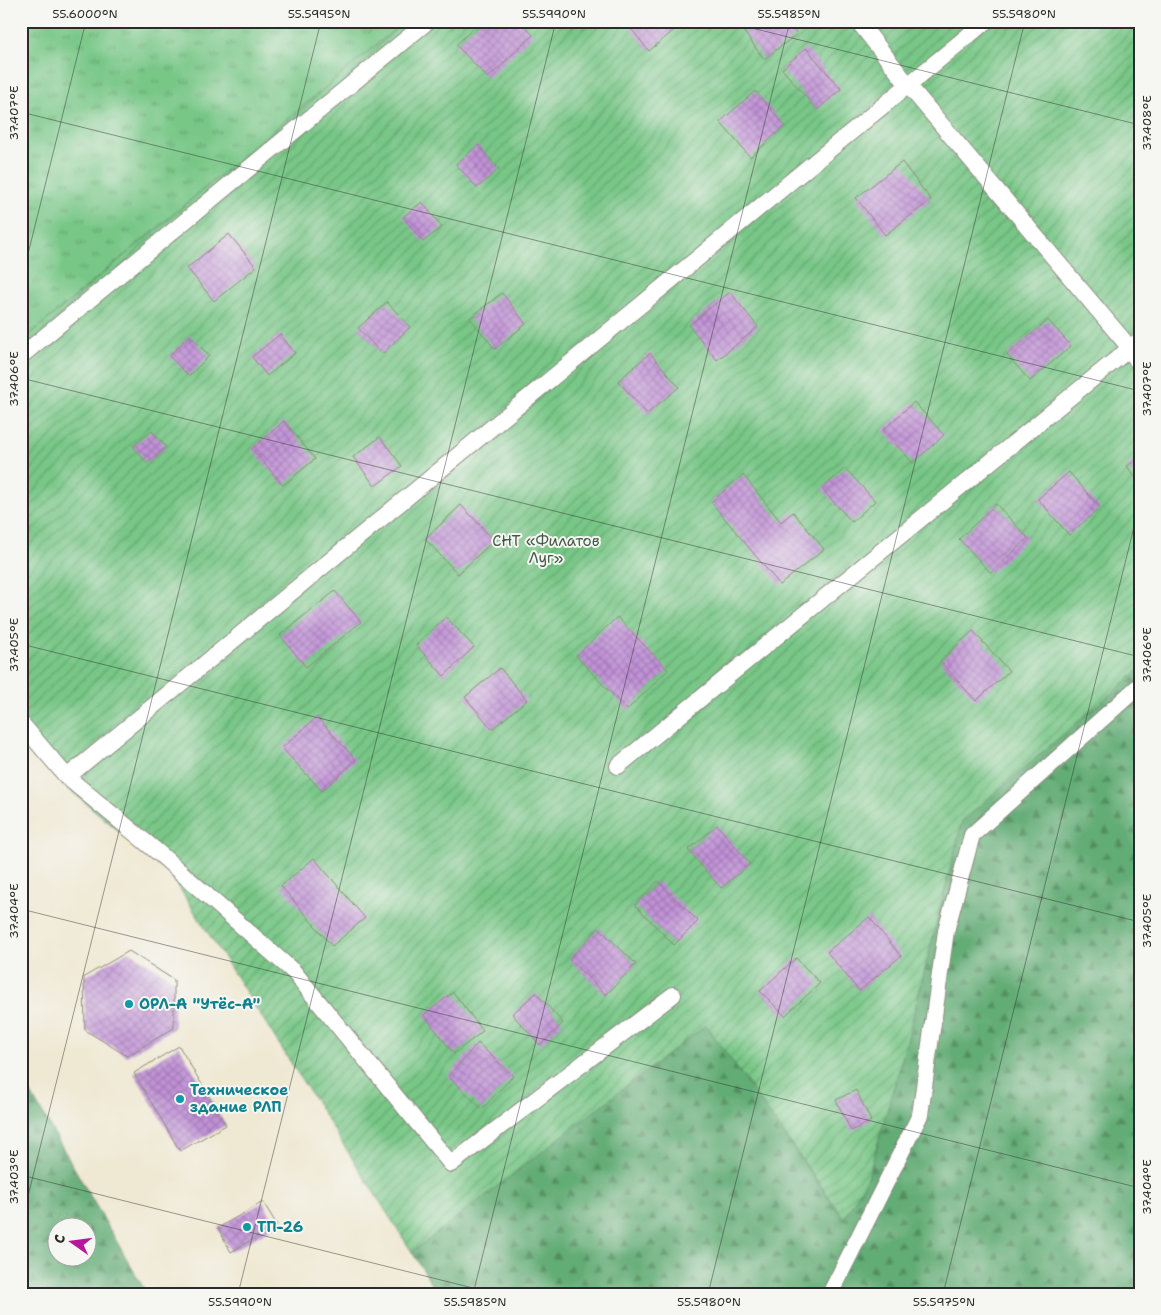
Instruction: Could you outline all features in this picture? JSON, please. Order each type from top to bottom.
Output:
[{"type":"lane","points":[[21,356],[428,21]]},
{"type":"lane","points":[[858,21],[908,85],[1135,344],[1140,366]]},
{"type":"lane","points":[[67,777],[986,21]]},
{"type":"lane","points":[[618,766],[1135,344]]},
{"type":"lane","points":[[830,1294],[920,1115],[946,931],[972,835],[1140,685]]},
{"type":"lane","points":[[21,723],[67,777],[160,854],[294,972],[451,1164],[674,995]]},
{"type":"green space","points":[[21,21],[405,21],[21,342]]},
{"type":"green space","name":"СНТ «Филатов Луг»","points":[[405,21],[1140,21],[1140,669],[962,821],[907,1041],[868,1177],[844,1218],[706,1025],[412,1252],[171,875],[55,777],[21,738],[21,342]]},
{"type":"green space","points":[[1140,669],[1140,1294],[438,1294],[412,1252],[706,1024],[843,1218],[868,1177],[907,1041],[962,821]]},
{"type":"green space","points":[[21,1076],[147,1294],[21,1294]]},
{"type":"building","points":[[481,21],[520,21],[533,35],[488,78],[456,45]]},
{"type":"building","points":[[625,21],[685,21],[649,51]]},
{"type":"building","points":[[758,21],[787,21],[797,34],[764,59],[744,32]]},
{"type":"building","points":[[806,48],[841,89],[817,110],[782,69]]},
{"type":"building","points":[[755,91],[785,126],[750,157],[720,122]]},
{"type":"building","points":[[478,145],[499,169],[477,188],[456,164]]},
{"type":"building","points":[[902,162],[931,200],[885,235],[856,198]]},
{"type":"building","points":[[422,202],[442,227],[423,242],[403,217]]},
{"type":"building","points":[[229,234],[256,267],[214,301],[187,268]]},
{"type":"building","points":[[730,292],[758,327],[717,360],[689,325]]},
{"type":"building","points":[[502,293],[526,324],[495,349],[470,318]]},
{"type":"building","points":[[387,302],[410,327],[382,354],[358,328]]},
{"type":"building","points":[[1048,320],[1071,346],[1030,381],[1007,355]]},
{"type":"building","points":[[280,334],[295,353],[267,376],[252,357]]},
{"type":"building","points":[[190,335],[209,356],[189,376],[169,356]]},
{"type":"building","points":[[650,353],[679,387],[647,414],[618,381]]},
{"type":"building","points":[[914,402],[944,435],[913,463],[883,430]]},
{"type":"building","points":[[284,421],[315,459],[283,485],[252,449]]},
{"type":"building","points":[[152,431],[166,447],[147,463],[133,446]]},
{"type":"building","points":[[380,437],[402,466],[375,486],[353,457]]},
{"type":"building","points":[[1140,457],[1140,484],[1127,466]]},
{"type":"building","points":[[845,468],[875,501],[852,522],[822,489]]},
{"type":"building","points":[[1069,472],[1100,508],[1069,535],[1038,499]]},
{"type":"building","points":[[743,475],[781,522],[793,512],[824,549],[780,585],[711,502]]},
{"type":"building","points":[[996,504],[1028,538],[991,573],[959,539]]},
{"type":"building","points":[[461,505],[494,540],[458,574],[425,539]]},
{"type":"building","points":[[335,591],[361,622],[306,667],[280,635]]},
{"type":"building","points":[[446,617],[474,647],[444,676],[416,645]]},
{"type":"building","points":[[617,617],[668,670],[627,710],[576,656]]},
{"type":"building","points":[[973,631],[1009,671],[976,701],[940,661]]},
{"type":"building","points":[[500,668],[527,700],[492,729],[465,697]]},
{"type":"building","points":[[317,717],[356,760],[322,791],[282,748]]},
{"type":"building","points":[[717,825],[750,864],[721,888],[688,850]]},
{"type":"building","points":[[314,858],[365,918],[332,946],[281,886]]},
{"type":"building","points":[[658,881],[698,921],[674,945],[635,905]]},
{"type":"building","points":[[869,917],[901,956],[859,991],[827,952]]},
{"type":"building","points":[[599,928],[636,964],[606,995],[569,959]]},
{"type":"building","name":"ОРЛ-А \"Утёс-А\"","points":[[129,951],[174,980],[174,1028],[127,1056],[85,1030],[84,977]]},
{"type":"building","points":[[796,958],[820,983],[785,1016],[760,991]]},
{"type":"building","points":[[453,992],[483,1031],[454,1054],[424,1015]]},
{"type":"building","points":[[536,993],[563,1023],[540,1045],[512,1014]]},
{"type":"building","points":[[478,1043],[513,1076],[482,1109],[448,1076]]},
{"type":"building","name":"Техническое здание РЛП","points":[[179,1046],[226,1125],[180,1151],[134,1073]]},
{"type":"building","points":[[856,1090],[871,1121],[851,1131],[836,1100]]},
{"type":"building","name":"ТП-26","points":[[263,1202],[277,1225],[231,1252],[218,1228]]},
{"type":"place","name":"ОРЛ-А \"Утёс-А\"","points":[[129,1004]]},
{"type":"place","name":"Техническое здание РЛП","points":[[180,1099]]},
{"type":"place","name":"ТП-26","points":[[247,1227]]}]
